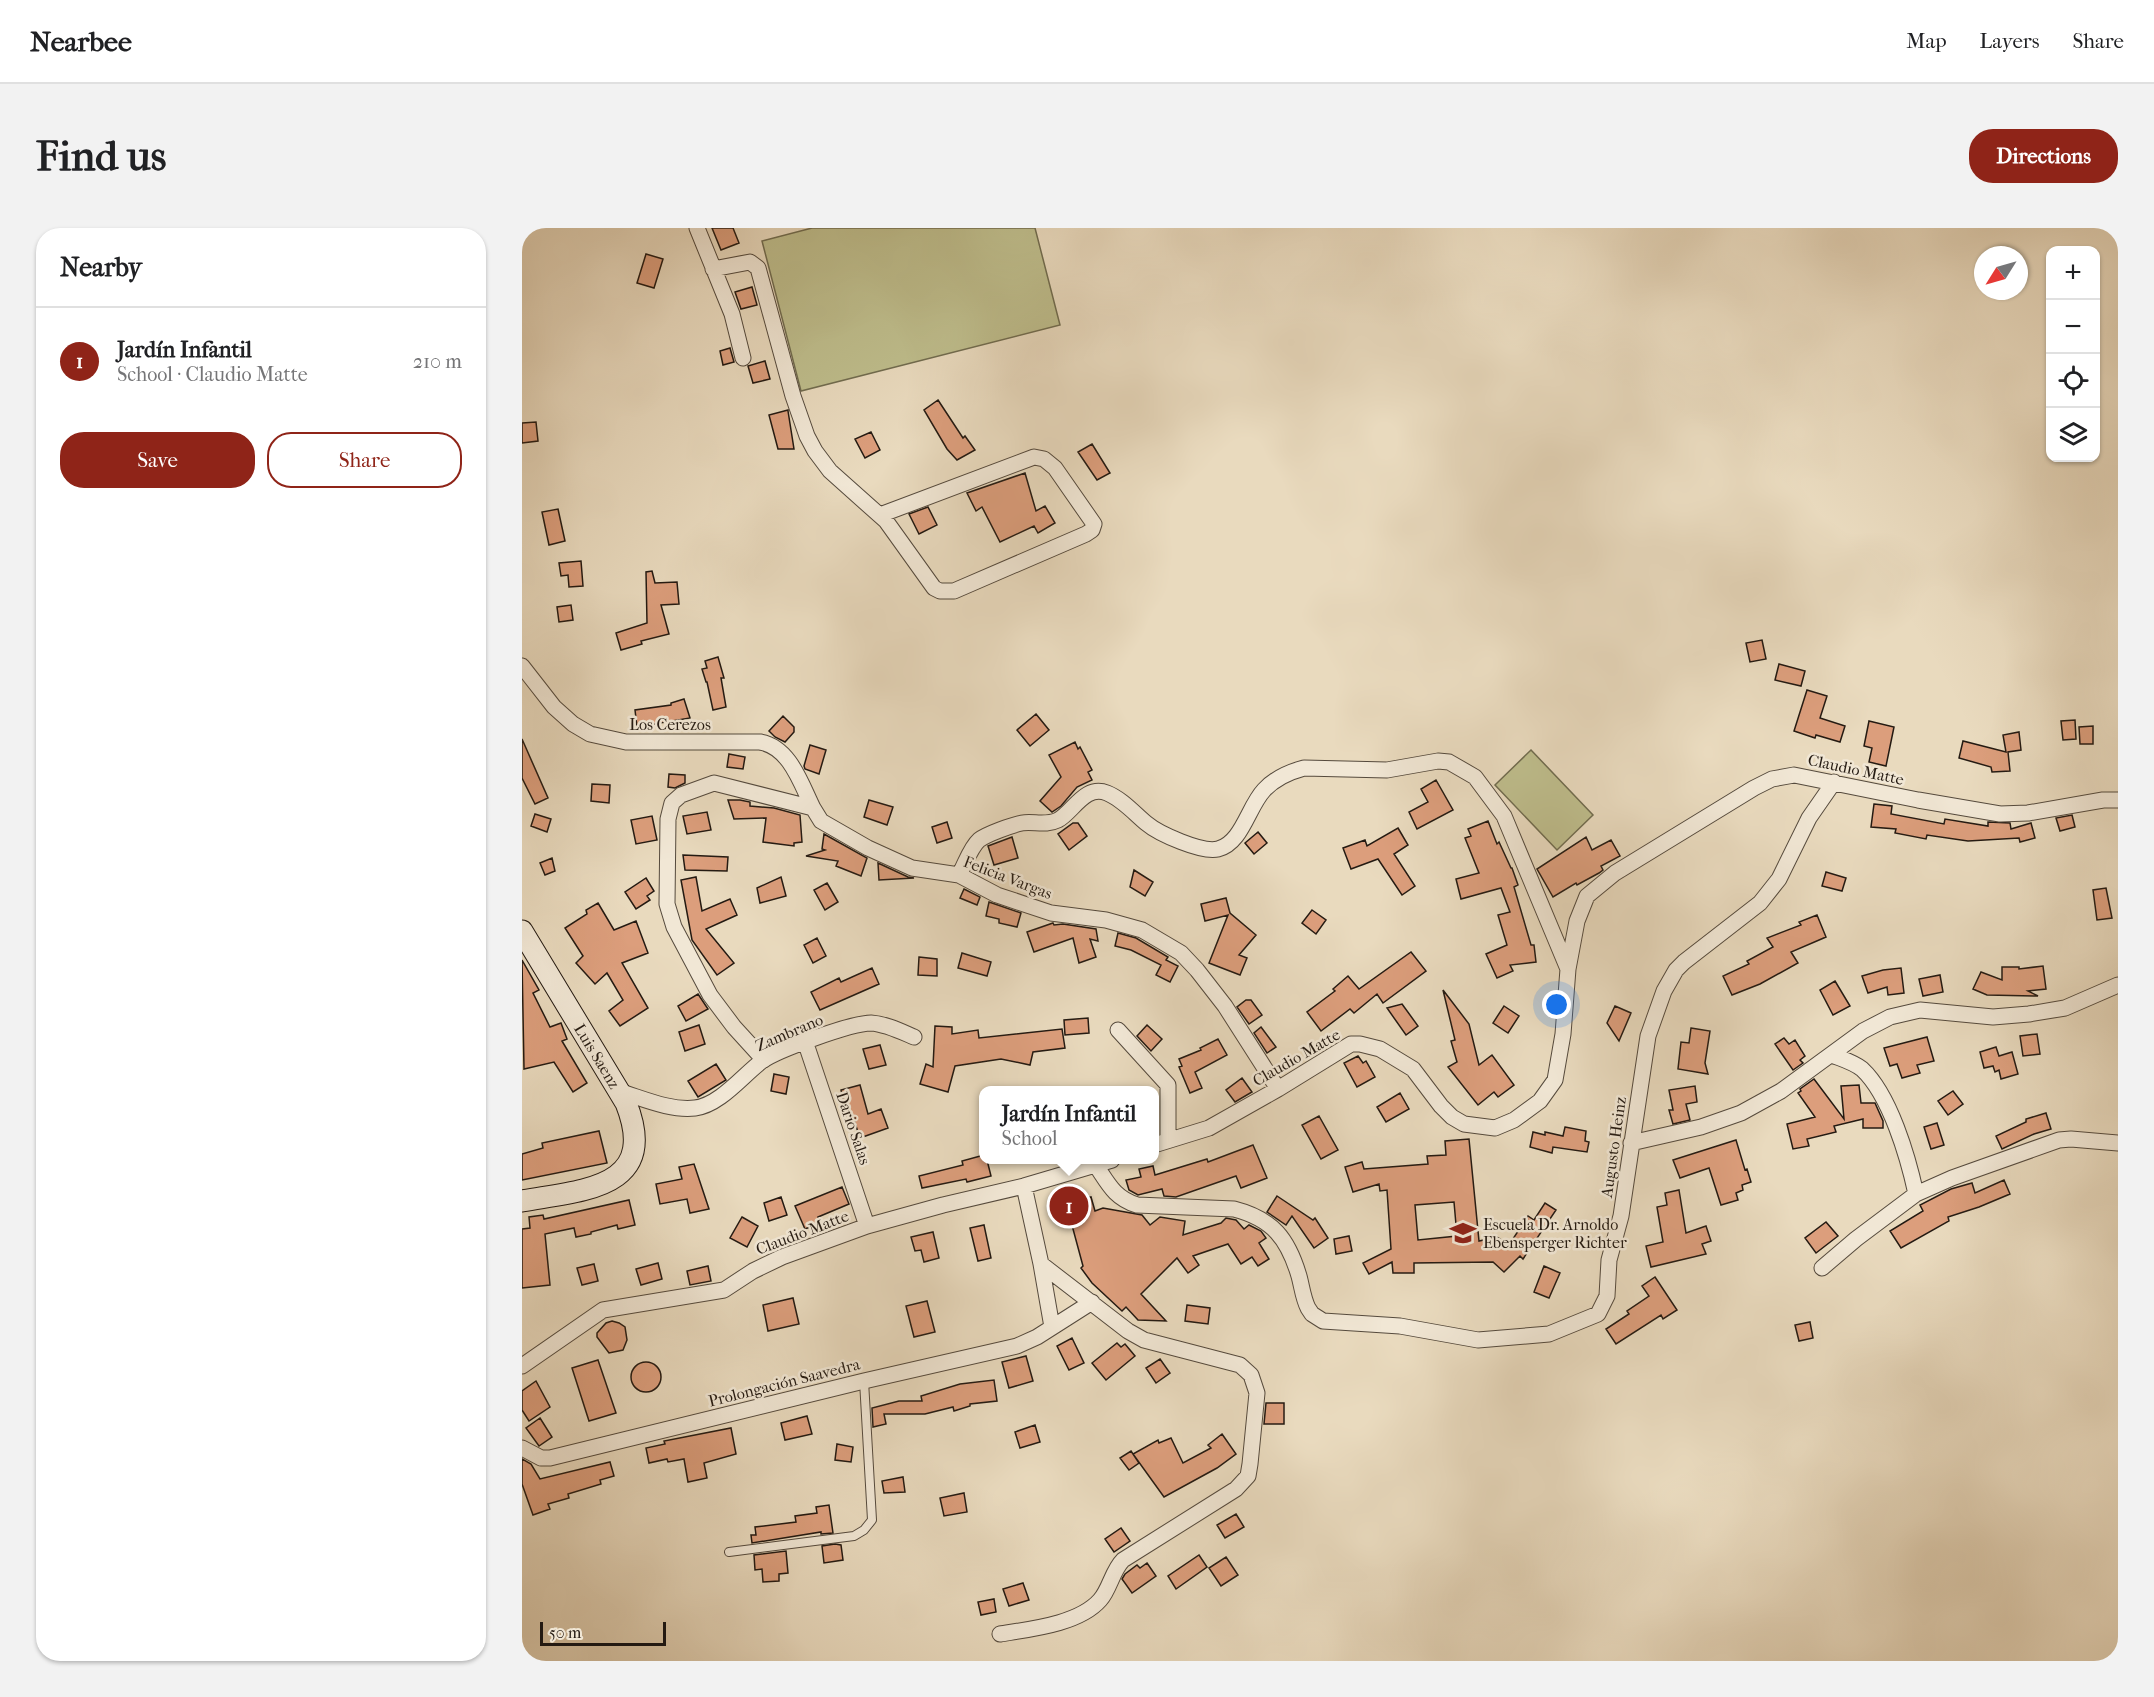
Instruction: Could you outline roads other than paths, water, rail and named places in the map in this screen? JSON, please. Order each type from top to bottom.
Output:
[{"type":"main road","name":"Luis Saenz","points":[[522,931],[618,1091],[631,1116],[635,1143],[633,1153],[623,1171],[608,1182],[589,1189],[522,1201]]},
{"type":"street","points":[[697,228],[732,314],[742,358]]},
{"type":"street","points":[[713,269],[750,262],[758,268],[784,366],[807,436],[830,471],[892,528],[929,584],[940,591],[954,591],[1089,533],[1094,524],[1055,468],[1044,459],[1034,457],[880,515]]},
{"type":"street","name":"Los Cerezos","points":[[522,666],[554,707],[573,724],[590,734],[626,742],[760,742],[772,746],[788,761],[813,808]]},
{"type":"street","name":"Claudio Matte","points":[[959,876],[976,844],[983,837],[1022,823],[1058,820],[1080,800],[1099,792],[1105,792],[1119,801],[1158,832],[1198,847],[1213,850],[1233,840],[1240,832],[1247,814],[1263,790],[1291,772],[1304,768],[1387,770],[1437,761],[1449,762],[1475,777],[1504,816],[1568,969]]},
{"type":"street","name":"Claudio Matte","points":[[1161,1142],[1209,1128],[1351,1044],[1380,1049],[1413,1069],[1441,1106],[1457,1121],[1485,1128],[1503,1126],[1540,1101],[1555,1080],[1562,1042],[1568,969],[1577,921],[1587,896],[1615,873],[1772,779],[1794,775],[2000,814],[2028,813],[2103,800],[2118,800]]},
{"type":"street","name":"Augusto Heinz","points":[[1095,1164],[1115,1193],[1124,1201],[1137,1204],[1234,1209],[1247,1212],[1269,1224],[1278,1232],[1290,1250],[1308,1308],[1312,1314],[1323,1321],[1400,1326],[1478,1340],[1549,1334],[1598,1314],[1607,1296],[1609,1260],[1621,1216],[1648,1036],[1670,980],[1684,962],[1760,903],[1779,879],[1809,818],[1834,782]]},
{"type":"street","points":[[764,1060],[734,1027],[710,995],[674,927],[667,904],[668,819],[672,803],[681,795],[714,783],[813,808]]},
{"type":"street","name":"Felicia Vargas","points":[[813,808],[821,821],[868,848],[912,868],[959,876],[998,895],[1052,913],[1106,920],[1142,930],[1181,953],[1225,1006],[1278,1089]]},
{"type":"street","points":[[1631,1143],[1701,1127],[1741,1113],[1781,1091],[1863,1031],[1890,1017],[1920,1010],[1993,1017],[2029,1014],[2065,1008],[2118,985]]},
{"type":"street","name":"Zambrano","points":[[618,1091],[672,1106],[696,1108],[723,1094],[764,1060],[805,1041],[861,1024],[883,1024],[915,1037]]},
{"type":"street","points":[[1118,1030],[1168,1085],[1161,1142]]},
{"type":"street","name":"Dario Salas","points":[[805,1041],[867,1226]]},
{"type":"street","points":[[1832,1055],[1855,1064],[1875,1085],[1901,1141],[1910,1166],[1916,1194]]},
{"type":"street","points":[[1822,1268],[1916,1194],[1952,1178],[2059,1140],[2118,1143]]},
{"type":"street","name":"Claudio Matte","points":[[522,1366],[603,1310],[724,1290],[753,1271],[782,1257],[867,1226],[1024,1186],[1095,1164]]},
{"type":"street","points":[[1024,1186],[1052,1328]]},
{"type":"street","points":[[1000,1635],[1050,1625],[1084,1612],[1102,1598],[1123,1560],[1236,1489],[1248,1476],[1257,1393],[1255,1381],[1247,1370],[1232,1361],[1144,1340],[1128,1331],[1041,1264]]},
{"type":"street","name":"Prolongación Saavedra","points":[[522,1448],[541,1458],[550,1458],[1017,1346],[1052,1328],[1092,1302]]},
{"type":"lane","points":[[729,1552],[854,1536],[868,1526],[872,1520],[864,1381]]},
{"type":"place","name":"Jardín Infantil","points":[[1069,1206]]},
{"type":"place","name":"Escuela Dr. Arnoldo Ebensperger Richter","points":[[1463,1233]]}]
